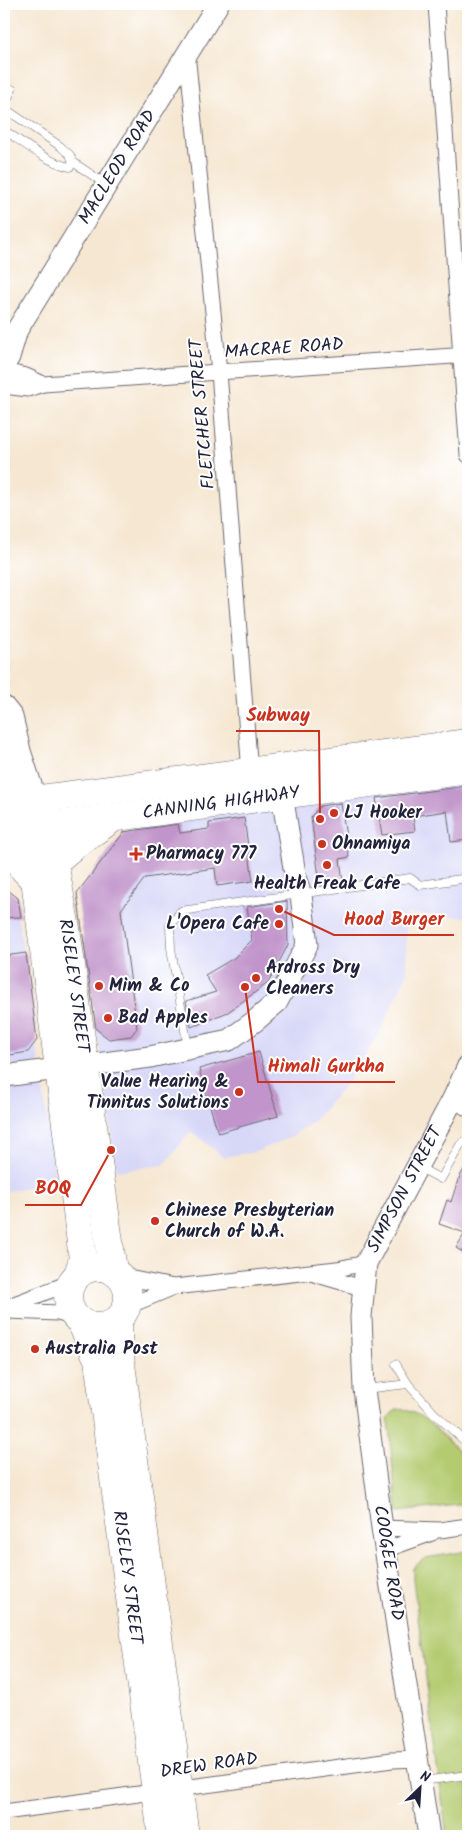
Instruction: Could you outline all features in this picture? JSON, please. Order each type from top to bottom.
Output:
[{"type":"highway","name":"CANNING HIGHWAY","points":[[19,802],[468,743]]},
{"type":"highway","name":"CANNING HIGHWAY","points":[[25,830],[468,770]]},
{"type":"highway","name":"RISELEY STREET","points":[[19,802],[71,1067],[115,1274],[126,1286],[128,1297],[122,1314],[118,1342],[168,1790],[162,1836]]},
{"type":"highway","points":[[54,862],[77,843],[114,818]]},
{"type":"highway","name":"RISELEY STREET","points":[[25,830],[54,862],[66,929],[71,1067],[83,1259],[68,1301],[98,1359],[168,1790],[185,1836]]},
{"type":"highway","points":[[4,848],[35,881]]},
{"type":"highway","points":[[75,1279],[88,1269],[100,1268],[115,1274]]},
{"type":"highway","points":[[79,1320],[92,1326],[107,1326],[122,1314]]},
{"type":"street","name":"MACLEOD ROAD","points":[[4,365],[9,357],[10,335],[218,4]]},
{"type":"street","points":[[436,4],[465,355],[468,455]]},
{"type":"street","name":"FLETCHER STREET","points":[[187,53],[218,372],[250,773]]},
{"type":"street","name":"MACRAE ROAD","points":[[4,386],[28,389],[43,384],[465,355]]},
{"type":"street","name":"MACRAE ROAD","points":[[4,372],[26,376],[43,384]]},
{"type":"street","name":"RISELEY STREET","points":[[4,706],[12,717],[22,760],[19,802]]},
{"type":"street","name":"RISELEY STREET","points":[[4,740],[19,802]]},
{"type":"street","points":[[4,1076],[188,1050],[228,1040],[255,1021],[277,1002],[306,945],[301,895],[296,880],[282,795]]},
{"type":"street","name":"SIMPSON STREET","points":[[362,1288],[366,1263],[416,1167],[460,1104],[468,1066]]},
{"type":"street","points":[[115,1274],[174,1287],[308,1272],[366,1263]]},
{"type":"street","points":[[308,1272],[334,1282],[362,1288]]},
{"type":"street","points":[[4,1309],[75,1279]]},
{"type":"street","points":[[122,1314],[174,1287]]},
{"type":"street","name":"COOGEE ROAD","points":[[362,1288],[360,1317],[364,1389],[385,1550],[419,1759],[429,1836]]},
{"type":"street","points":[[4,1309],[58,1313],[79,1320]]},
{"type":"street","points":[[382,1528],[440,1530],[468,1526]]},
{"type":"street","points":[[385,1550],[440,1530]]},
{"type":"street","name":"DREW ROAD","points":[[4,1812],[392,1760],[419,1759]]},
{"type":"lane","points":[[12,89],[4,107],[60,146],[70,155],[73,162],[106,185]]},
{"type":"lane","points":[[4,130],[37,152],[63,165],[70,167],[73,162]]},
{"type":"lane","points":[[188,1050],[171,948],[170,926],[181,911],[410,878],[420,885],[468,878]]},
{"type":"lane","points":[[416,1167],[440,1179],[460,1145],[468,1139]]},
{"type":"lane","points":[[396,1364],[408,1384],[434,1413],[468,1444]]},
{"type":"lane","points":[[364,1389],[408,1384]]},
{"type":"lane","points":[[422,1781],[468,1775]]},
{"type":"shaded area","points":[[468,778],[468,917],[406,914],[407,974],[380,1032],[347,1083],[314,1121],[289,1138],[255,1152],[223,1157],[191,1131],[164,1165],[117,1171],[77,893],[125,831],[312,798]]},
{"type":"shaded area","points":[[4,878],[11,894],[20,930],[56,1182],[4,1192]]},
{"type":"green space","points":[[396,1409],[407,1411],[427,1421],[468,1459],[468,1504],[397,1512],[388,1418]]},
{"type":"green space","points":[[468,1551],[468,1836],[447,1836],[413,1580],[413,1568],[425,1558]]},
{"type":"building","points":[[468,786],[468,840],[451,842],[447,811],[413,816],[415,831],[382,835],[376,798]]},
{"type":"building","points":[[341,803],[349,857],[340,859],[343,882],[320,885],[311,817],[320,806]]},
{"type":"building","points":[[244,818],[253,881],[217,886],[215,868],[145,878],[121,910],[137,1028],[131,1036],[109,1039],[96,1029],[77,893],[124,832],[178,824],[180,833],[209,829],[209,823]]},
{"type":"building","points":[[4,887],[18,898],[21,917],[4,918]]},
{"type":"building","points":[[287,901],[288,945],[268,983],[228,1012],[191,1027],[186,1001],[216,992],[205,975],[234,958],[252,940],[247,907]]},
{"type":"building","points":[[26,953],[37,1040],[28,1052],[4,1056],[4,956]]},
{"type":"building","name":"Value Hearing & Tinnitus Solutions","points":[[259,1052],[278,1116],[218,1133],[199,1069]]},
{"type":"building","points":[[468,1162],[468,1255],[456,1248],[465,1233],[439,1224],[447,1200],[451,1202],[458,1180]]},
{"type":"place","name":"LJ Hooker","points":[[334,813]]},
{"type":"place","name":"Subway","points":[[320,819]]},
{"type":"place","name":"Ohnamiya","points":[[322,844]]},
{"type":"place","name":"Pharmacy 777","points":[[136,854]]},
{"type":"place","name":"Health Freak Cafe","points":[[327,865]]},
{"type":"place","name":"Hood Burger","points":[[279,909]]},
{"type":"place","name":"L'Opera Cafe","points":[[279,924]]},
{"type":"place","name":"Ardross Dry Cleaners","points":[[256,978]]},
{"type":"place","name":"Mim & Co","points":[[99,986]]},
{"type":"place","name":"Himali Gurkha","points":[[245,987]]},
{"type":"place","name":"Bad Apples","points":[[108,1018]]},
{"type":"place","name":"Value Hearing & Tinnitus Solutions","points":[[239,1092]]},
{"type":"place","name":"BOQ","points":[[111,1150]]},
{"type":"place","name":"Chinese Presbyterian Church of W.A.","points":[[155,1221]]},
{"type":"place","name":"Australia Post","points":[[35,1349]]}]
